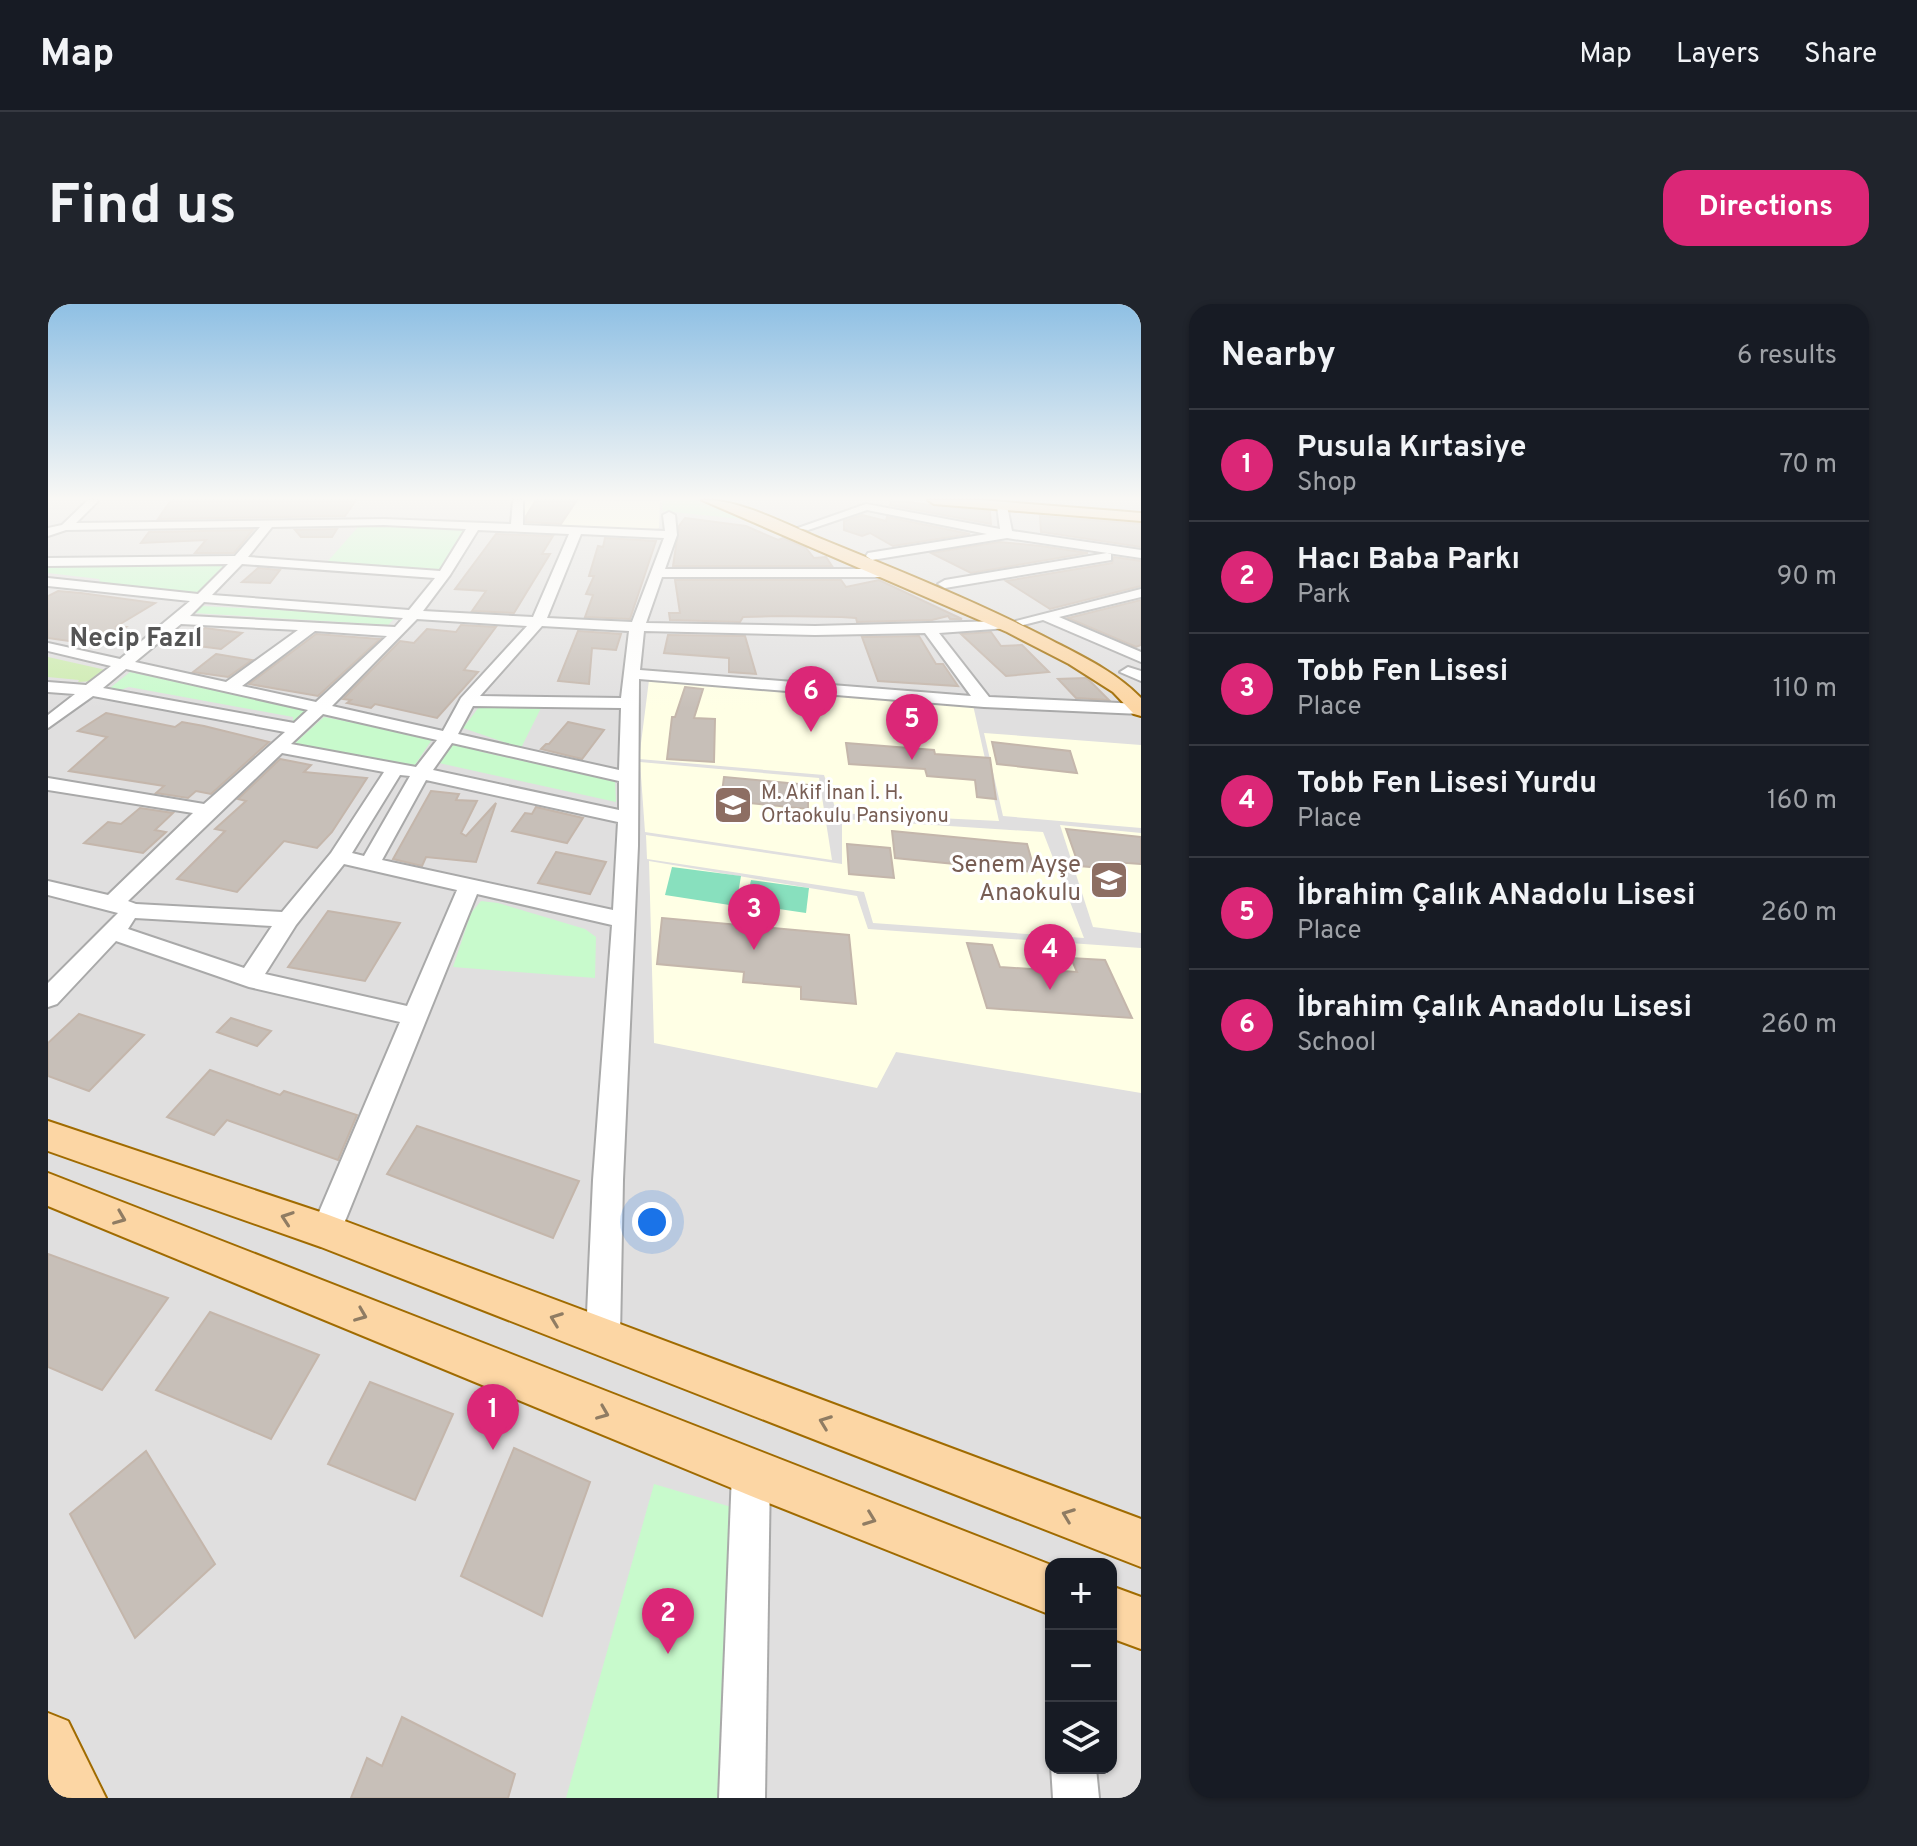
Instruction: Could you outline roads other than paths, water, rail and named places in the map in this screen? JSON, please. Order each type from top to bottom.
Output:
[{"type":"main road","points":[[884,570],[1090,666],[1140,706]]},
{"type":"main road","points":[[908,570],[1135,666]]},
{"type":"main road","points":[[48,1136],[326,1231],[1141,1543]]},
{"type":"main road","points":[[48,1189],[751,1473],[1045,1588]]},
{"type":"main road","points":[[1117,1614],[1141,1623]]},
{"type":"main road","points":[[48,1741],[77,1798]]},
{"type":"street","points":[[48,723],[123,664],[231,570]]},
{"type":"street","points":[[368,570],[444,575]]},
{"type":"street","points":[[48,998],[111,931],[123,907],[208,810],[399,632],[447,570]]},
{"type":"street","points":[[369,865],[421,773],[448,737],[467,701],[538,622],[560,570]]},
{"type":"street","points":[[603,1336],[608,1180],[624,920],[629,703],[637,627],[659,570]]},
{"type":"street","points":[[945,584],[1036,570]]},
{"type":"street","points":[[658,573],[892,573]]},
{"type":"street","points":[[48,582],[196,600],[637,627],[930,630],[1003,625]]},
{"type":"street","points":[[1023,621],[1141,593]]},
{"type":"street","points":[[1045,616],[1135,666]]},
{"type":"street","points":[[175,619],[399,632]]},
{"type":"street","points":[[227,689],[312,627]]},
{"type":"street","points":[[930,630],[984,702]]},
{"type":"street","points":[[48,647],[626,777]]},
{"type":"street","points":[[632,674],[984,702],[1140,706]]},
{"type":"street","points":[[48,687],[89,690],[298,729]]},
{"type":"street","points":[[467,701],[629,703]]},
{"type":"street","points":[[277,747],[421,773],[628,818]]},
{"type":"street","points":[[249,979],[288,920],[339,857],[395,768]]},
{"type":"street","points":[[48,784],[208,810]]},
{"type":"street","points":[[339,857],[624,920]]},
{"type":"street","points":[[326,1231],[470,885]]},
{"type":"street","points":[[48,888],[123,907],[288,920]]},
{"type":"street","points":[[111,931],[249,979],[417,1017]]},
{"type":"street","points":[[742,1798],[751,1473]]},
{"type":"street","points":[[1074,1774],[1076,1798]]},
{"type":"place","name":"İbrahim Çalık Anadolu Lisesi","points":[[811,732]]},
{"type":"place","name":"İbrahim Çalık ANadolu Lisesi","points":[[912,760]]},
{"type":"place","name":"M. Akif İnan İ. H. Ortaokulu Pansiyonu","points":[[733,805]]},
{"type":"place","name":"Senem Ayşe Anaokulu","points":[[1109,880]]},
{"type":"place","name":"Tobb Fen Lisesi","points":[[754,950]]},
{"type":"place","name":"Tobb Fen Lisesi Yurdu","points":[[1050,990]]},
{"type":"place","name":"Pusula Kırtasiye","points":[[493,1450]]},
{"type":"place","name":"Hacı Baba Parkı","points":[[668,1654]]},
{"type":"district","name":"Necip Fazıl","points":[[136,639]]}]
